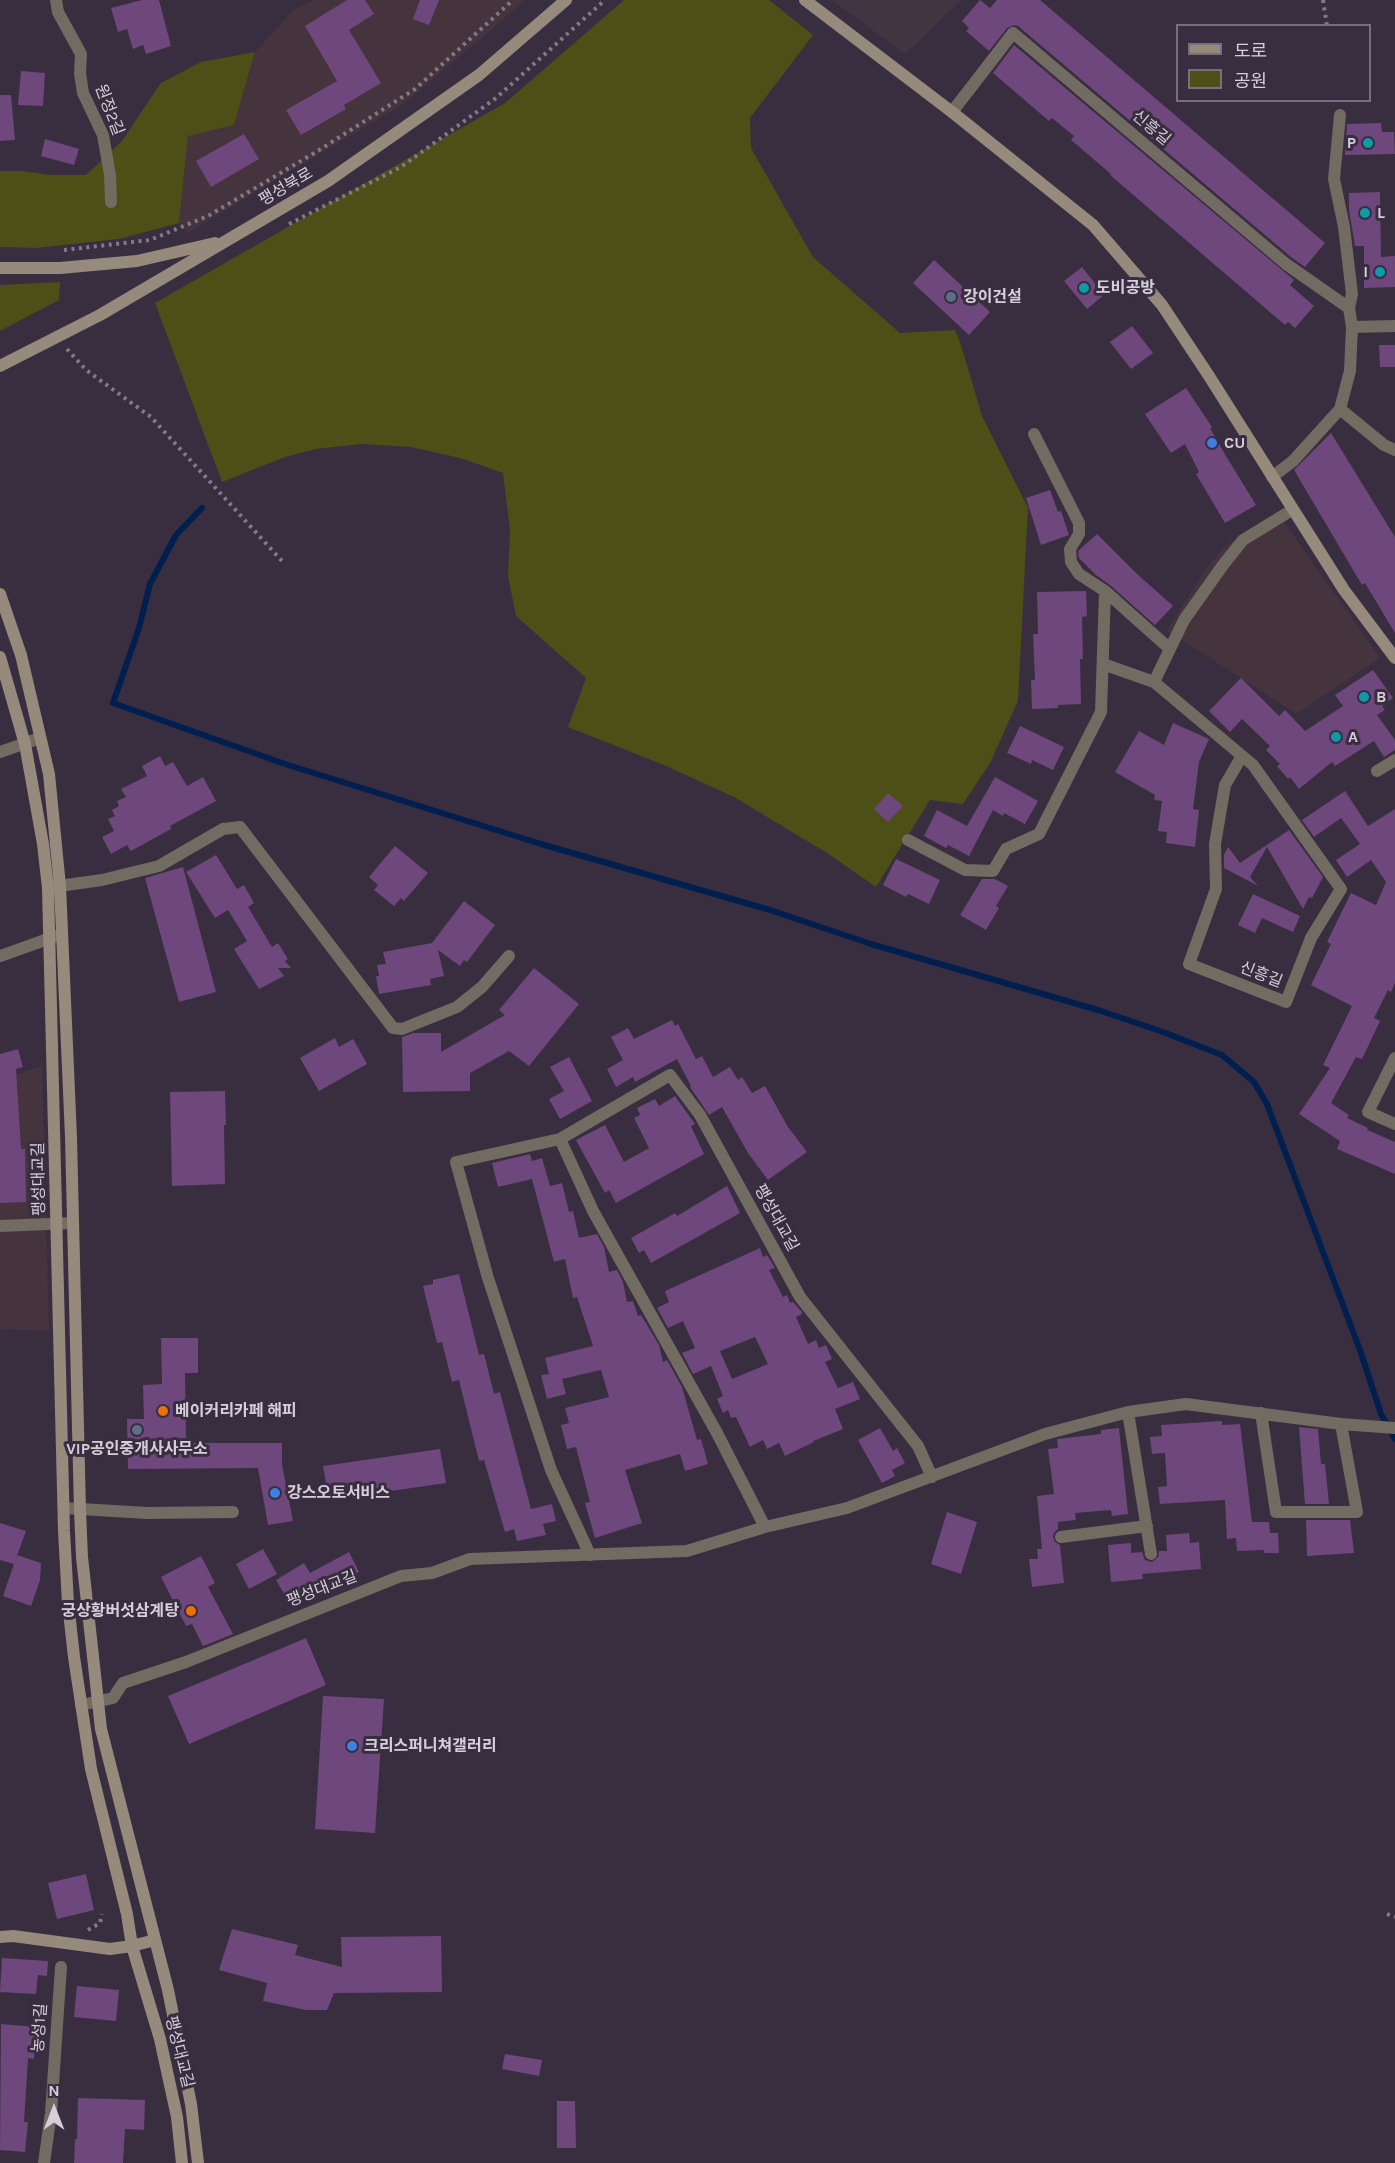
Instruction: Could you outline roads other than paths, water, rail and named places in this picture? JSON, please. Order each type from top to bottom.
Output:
[{"type":"main road","points":[[543,19],[550,0]]},
{"type":"main road","name":"팽성북로","points":[[0,366],[100,315],[328,181],[479,75],[566,0]]},
{"type":"main road","points":[[805,0],[952,112],[1093,225],[1162,305],[1344,590],[1395,658]]},
{"type":"main road","points":[[0,268],[60,268],[137,261],[228,240]]},
{"type":"main road","points":[[0,594],[21,655],[49,774],[54,887],[62,934],[82,1557],[100,1729],[168,1990],[192,2104],[198,2163]]},
{"type":"main road","name":"팽성대교길","points":[[0,657],[25,744],[43,844],[54,887],[49,939],[68,1603],[91,1769],[127,1914],[132,1946],[160,2039],[177,2117],[182,2163]]},
{"type":"main road","points":[[0,1937],[13,1936],[110,1949],[155,1940]]},
{"type":"street","name":"원정2길","points":[[56,0],[58,12],[81,54],[80,73],[83,93],[103,135],[110,175],[111,202]]},
{"type":"street","name":"신흥길","points":[[952,112],[1013,33],[1286,264],[1349,308]]},
{"type":"street","points":[[1272,477],[1293,461],[1340,409],[1350,371],[1352,327],[1349,308],[1352,294],[1344,227],[1334,179],[1340,115]]},
{"type":"street","points":[[1352,327],[1395,326]]},
{"type":"street","points":[[1340,409],[1384,445],[1395,450]]},
{"type":"street","points":[[1034,434],[1078,523],[1079,534],[1070,549],[1071,562],[1079,574],[1105,591],[1170,649]]},
{"type":"street","points":[[1103,664],[1154,682],[1184,620],[1223,565],[1244,540],[1292,510]]},
{"type":"street","points":[[908,840],[965,870],[993,871],[1006,849],[1039,834],[1101,711],[1105,591]]},
{"type":"street","name":"신흥길","points":[[1154,682],[1253,765],[1341,889],[1311,939],[1286,1002],[1189,964],[1216,889],[1215,844],[1225,785],[1242,756]]},
{"type":"street","points":[[0,752],[40,738]]},
{"type":"street","points":[[1377,771],[1395,760]]},
{"type":"street","points":[[54,887],[102,880],[159,866],[223,829],[240,827],[393,1028],[402,1029],[457,1007],[482,987],[509,956]]},
{"type":"street","points":[[0,956],[62,934]]},
{"type":"street","points":[[1395,1058],[1368,1112],[1395,1124]]},
{"type":"street","name":"팽성대교길","points":[[590,1555],[551,1470],[488,1278],[456,1162],[560,1139],[670,1075],[700,1115],[800,1298],[918,1446],[932,1477]]},
{"type":"street","points":[[560,1139],[593,1211],[717,1433],[765,1527]]},
{"type":"street","points":[[0,1226],[73,1223]]},
{"type":"street","points":[[1151,1554],[1128,1412],[1186,1404],[1390,1428]]},
{"type":"street","name":"팽성대교길","points":[[81,1705],[113,1698],[123,1683],[186,1662],[402,1576],[432,1573],[470,1559],[687,1551],[765,1527],[847,1508],[1045,1434],[1128,1412]]},
{"type":"street","points":[[1262,1413],[1276,1512],[1357,1512],[1341,1424]]},
{"type":"street","points":[[64,1508],[147,1513],[233,1512]]},
{"type":"street","points":[[1060,1537],[1147,1526]]},
{"type":"street","name":"농성1길","points":[[44,2163],[51,2113],[61,1967]]},
{"type":"waterway","points":[[202,508],[176,535],[150,584],[139,628],[113,703],[285,764],[541,844],[770,910],[871,944],[1098,1010],[1222,1055],[1254,1082],[1267,1104],[1360,1350],[1381,1414],[1395,1439]]},
{"type":"place","name":"P","points":[[1368,143]]},
{"type":"place","name":"L","points":[[1365,213]]},
{"type":"place","name":"I","points":[[1380,272]]},
{"type":"place","name":"도비공방","points":[[1084,288]]},
{"type":"place","name":"강이건설","points":[[951,297]]},
{"type":"place","name":"CU","points":[[1212,443]]},
{"type":"place","name":"B","points":[[1364,697]]},
{"type":"place","name":"A","points":[[1336,737]]},
{"type":"place","name":"베이커리카페 해피","points":[[163,1411]]},
{"type":"place","name":"VIP공인중개사사무소","points":[[137,1430]]},
{"type":"place","name":"강스오토서비스","points":[[275,1493]]},
{"type":"place","name":"궁상황버섯삼계탕","points":[[191,1611]]},
{"type":"place","name":"크리스퍼니쳐갤러리","points":[[352,1746]]}]
